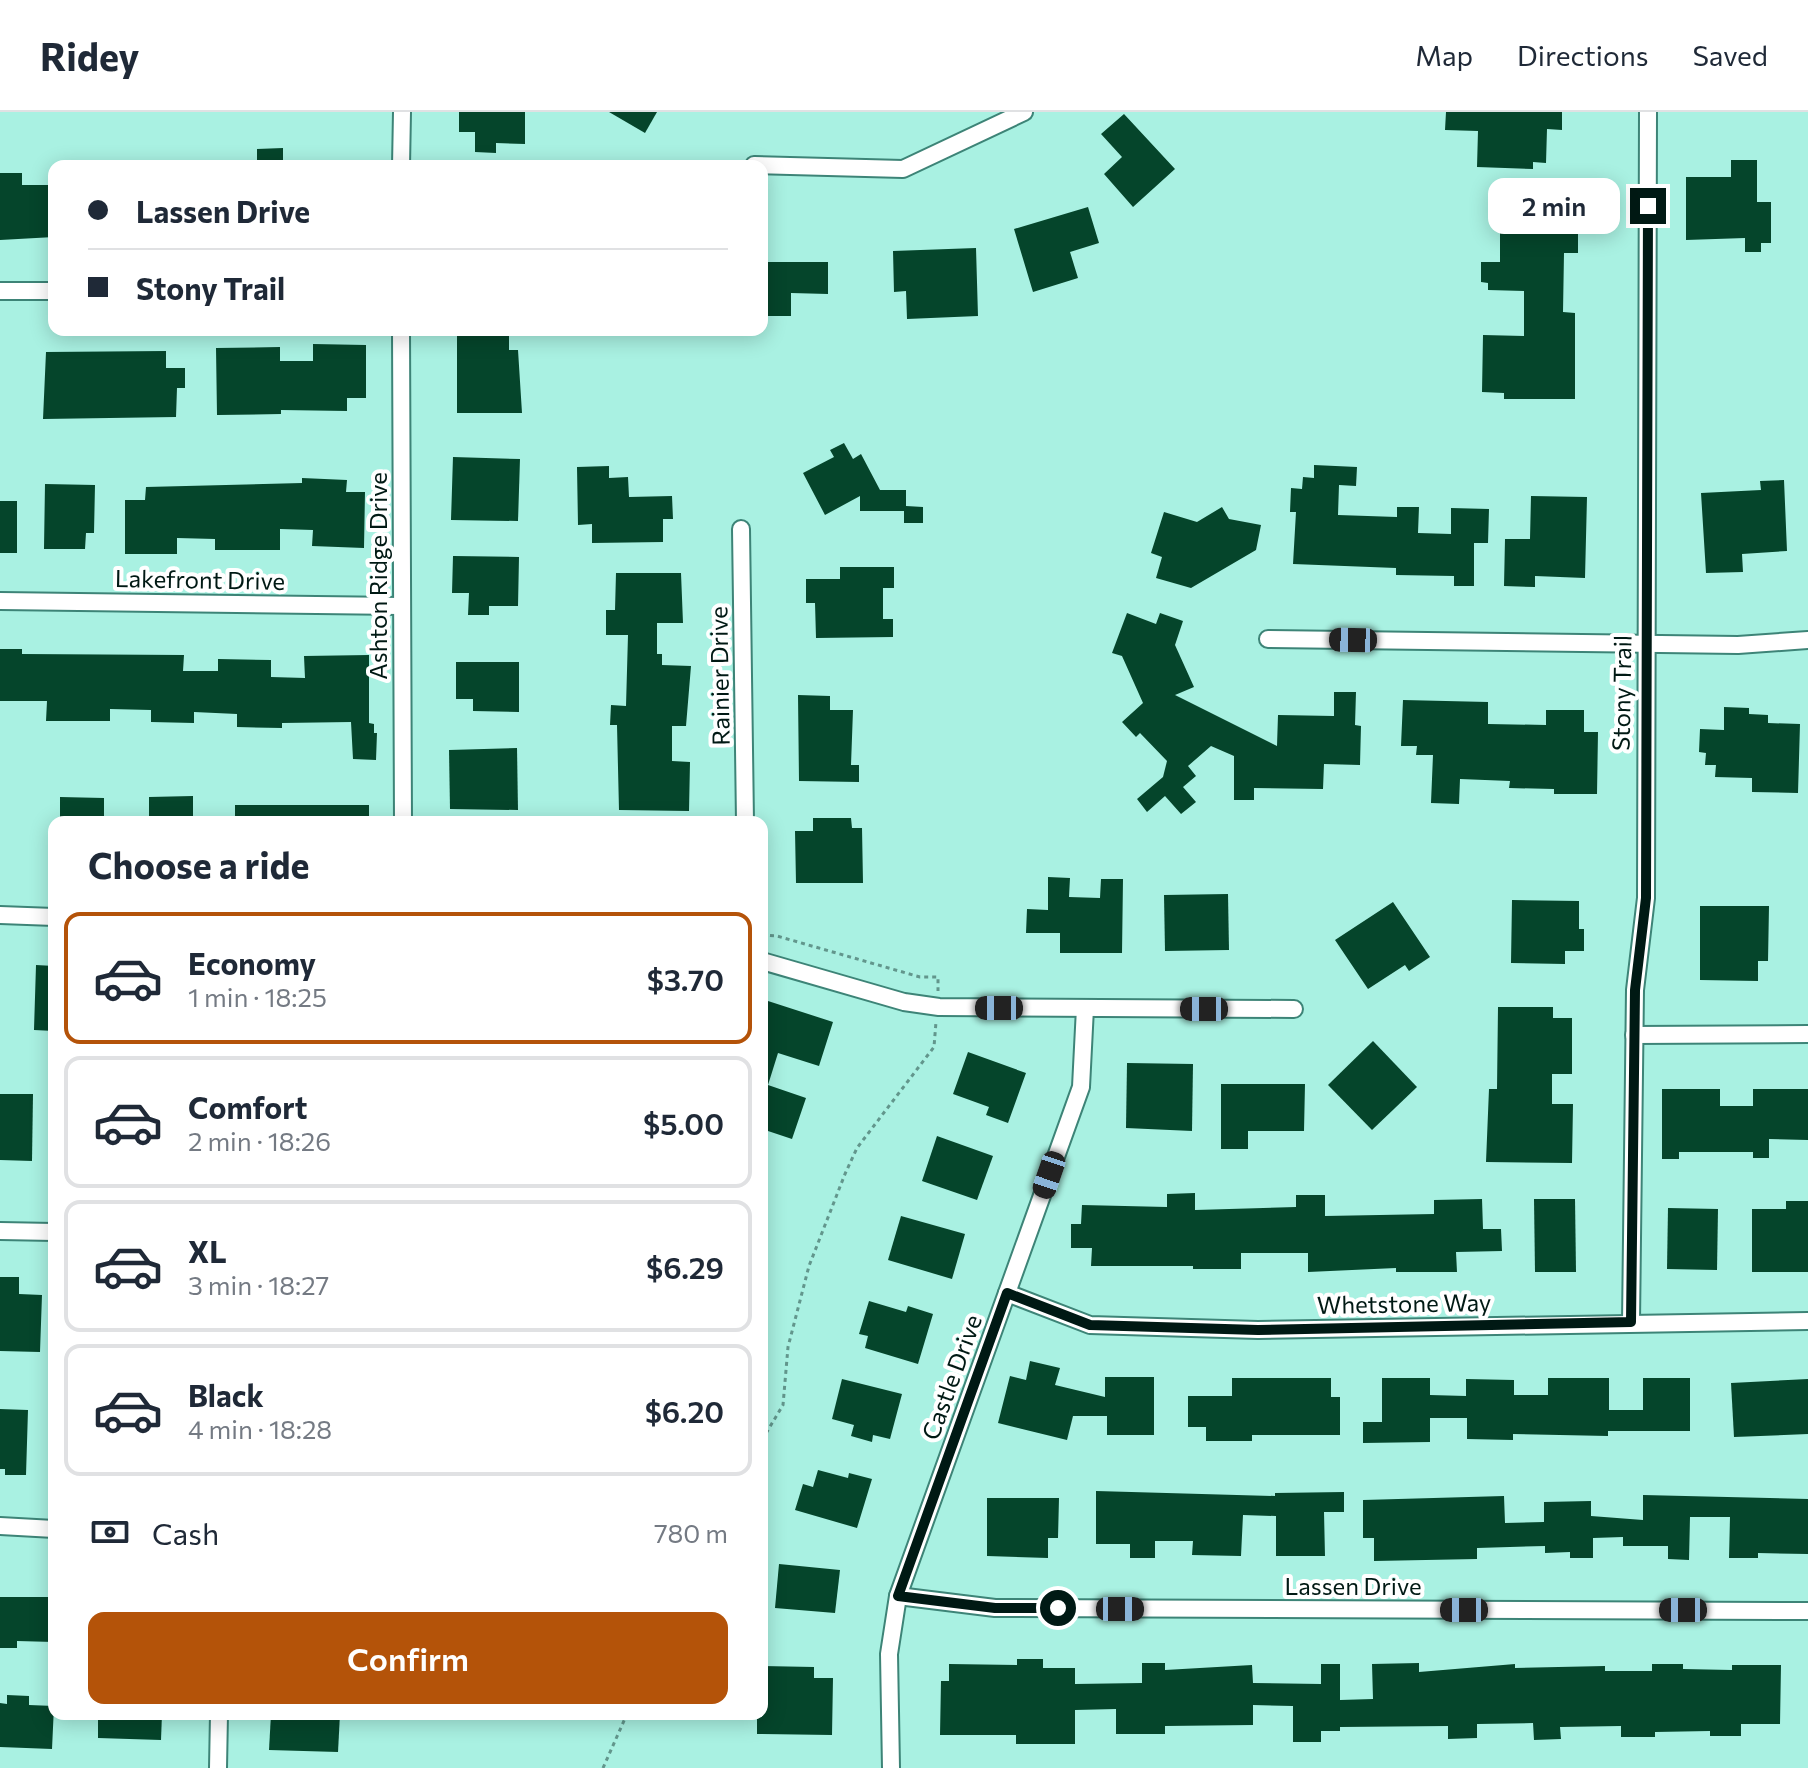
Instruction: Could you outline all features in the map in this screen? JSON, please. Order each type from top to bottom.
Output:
[{"type":"street","points":[[401,160],[402,112]]},
{"type":"street","points":[[768,165],[903,169],[1024,112]]},
{"type":"street","name":"Stony Trail","points":[[1631,1322],[1634,1035],[1646,898],[1648,112]]},
{"type":"street","points":[[0,291],[48,291]]},
{"type":"street","name":"Ashton Ridge Drive","points":[[401,336],[403,816]]},
{"type":"street","name":"Rainier Drive","points":[[741,529],[745,816]]},
{"type":"street","name":"Lakefront Drive","points":[[0,601],[400,606]]},
{"type":"street","points":[[1268,639],[1738,645],[1808,640]]},
{"type":"street","points":[[0,915],[48,917]]},
{"type":"street","points":[[768,963],[904,1002],[937,1007],[1294,1009]]},
{"type":"street","name":"Castle Drive","points":[[891,1768],[889,1654],[898,1596],[1081,1087],[1085,1008]]},
{"type":"street","points":[[1634,1035],[1808,1034]]},
{"type":"street","points":[[0,1231],[48,1232]]},
{"type":"street","name":"Whetstone Way","points":[[1007,1293],[1090,1325],[1258,1330],[1808,1321]]},
{"type":"street","points":[[0,1526],[48,1529]]},
{"type":"street","name":"Lassen Drive","points":[[898,1596],[995,1608],[1808,1611]]},
{"type":"street","points":[[218,1768],[219,1720]]},
{"type":"path","points":[[768,935],[920,977],[938,977],[934,1047],[857,1148],[845,1174],[809,1266],[788,1347],[783,1405],[768,1430]]},
{"type":"path","points":[[603,1768],[624,1720]]},
{"type":"building","points":[[459,112],[525,112],[525,144],[496,143],[496,153],[475,152],[475,132],[459,132]]},
{"type":"building","points":[[609,112],[657,112],[645,133]]},
{"type":"building","points":[[1446,112],[1562,112],[1562,130],[1547,129],[1546,163],[1533,162],[1533,169],[1477,167],[1478,131],[1445,130]]},
{"type":"building","points":[[1124,114],[1175,169],[1133,207],[1104,174],[1122,157],[1101,134]]},
{"type":"building","points":[[283,148],[283,160],[257,160],[257,149]]},
{"type":"building","points":[[1731,160],[1757,160],[1757,202],[1771,202],[1771,243],[1761,243],[1761,252],[1745,252],[1745,238],[1686,240],[1686,177],[1731,177]]},
{"type":"building","points":[[0,173],[22,173],[22,185],[48,185],[48,237],[0,240]]},
{"type":"building","points":[[1492,204],[1552,205],[1552,228],[1578,228],[1578,253],[1564,253],[1563,312],[1575,313],[1575,399],[1504,399],[1504,393],[1482,392],[1483,335],[1524,336],[1524,291],[1488,290],[1488,283],[1481,282],[1481,262],[1500,262],[1500,224],[1492,224]]},
{"type":"building","points":[[1088,207],[1099,243],[1070,252],[1078,278],[1033,292],[1014,229]]},
{"type":"building","points":[[976,248],[978,316],[907,319],[906,291],[894,292],[893,251]]},
{"type":"building","points":[[768,262],[828,262],[828,294],[791,293],[791,316],[768,316]]},
{"type":"building","points":[[457,336],[509,336],[509,350],[518,350],[522,413],[457,413]]},
{"type":"building","points":[[313,344],[366,345],[366,398],[347,398],[347,411],[281,410],[281,414],[217,415],[216,348],[280,347],[280,361],[313,361]]},
{"type":"building","points":[[166,351],[166,368],[185,368],[185,388],[177,388],[176,417],[43,419],[46,352]]},
{"type":"building","points":[[844,443],[853,459],[861,454],[880,490],[906,490],[906,506],[923,507],[923,523],[904,523],[904,511],[860,511],[860,496],[825,515],[803,473],[834,457],[830,450]]},
{"type":"building","points":[[453,457],[520,459],[518,521],[451,520]]},
{"type":"building","points":[[1314,465],[1357,467],[1356,486],[1339,485],[1338,515],[1397,517],[1397,507],[1419,507],[1418,533],[1451,534],[1451,508],[1489,509],[1488,543],[1474,543],[1474,586],[1454,586],[1454,576],[1396,575],[1396,568],[1293,564],[1296,512],[1290,512],[1291,488],[1302,489],[1303,477],[1314,478]]},
{"type":"building","points":[[609,466],[609,478],[628,477],[629,497],[672,496],[673,519],[663,519],[663,542],[592,543],[592,524],[578,525],[577,467]]},
{"type":"building","points":[[302,478],[347,480],[346,492],[365,492],[364,548],[312,546],[313,530],[280,529],[280,550],[215,550],[215,539],[177,538],[177,554],[125,554],[125,500],[145,500],[146,487],[302,483]]},
{"type":"building","points":[[1784,480],[1787,551],[1742,554],[1743,572],[1706,573],[1701,493],[1761,490],[1760,481]]},
{"type":"building","points":[[45,484],[95,485],[94,533],[86,533],[85,549],[44,549]]},
{"type":"building","points":[[1531,496],[1587,497],[1585,578],[1535,576],[1535,587],[1504,586],[1505,539],[1530,539]]},
{"type":"building","points":[[0,501],[17,501],[17,553],[0,553]]},
{"type":"building","points":[[1222,507],[1229,519],[1261,525],[1256,550],[1191,588],[1156,578],[1162,557],[1151,553],[1164,512],[1197,522]]},
{"type":"building","points":[[453,556],[519,557],[518,606],[489,606],[489,615],[468,615],[469,593],[452,593]]},
{"type":"building","points":[[840,567],[894,567],[894,588],[883,588],[883,619],[893,619],[893,637],[816,638],[815,603],[806,603],[806,579],[840,579]]},
{"type":"building","points":[[616,573],[681,573],[683,623],[657,623],[657,654],[662,654],[662,665],[691,666],[686,726],[672,726],[672,761],[690,762],[689,811],[619,810],[617,725],[610,725],[611,705],[626,706],[628,635],[606,635],[606,610],[615,610]]},
{"type":"building","points":[[1127,613],[1156,624],[1160,613],[1183,621],[1175,645],[1194,687],[1175,695],[1277,746],[1278,715],[1334,716],[1334,692],[1356,692],[1355,725],[1361,726],[1360,765],[1324,764],[1323,789],[1254,788],[1254,800],[1234,800],[1234,756],[1211,746],[1188,766],[1196,776],[1183,787],[1196,802],[1181,814],[1165,796],[1147,812],[1137,799],[1163,777],[1167,761],[1140,733],[1136,737],[1122,722],[1143,703],[1122,656],[1112,653]]},
{"type":"building","points":[[0,649],[22,649],[22,654],[184,655],[183,671],[218,671],[218,659],[271,660],[271,677],[305,678],[304,656],[369,655],[369,723],[374,724],[374,733],[377,733],[376,760],[353,759],[351,722],[282,723],[282,728],[237,727],[237,714],[194,712],[194,723],[151,722],[151,710],[110,709],[110,721],[46,721],[47,701],[0,701]]},
{"type":"building","points":[[456,662],[519,662],[519,712],[473,711],[473,699],[456,699]]},
{"type":"building","points":[[798,695],[830,696],[830,710],[853,710],[851,765],[859,765],[859,782],[799,781]]},
{"type":"building","points":[[1403,700],[1488,702],[1488,724],[1546,725],[1546,710],[1584,710],[1584,732],[1598,732],[1597,794],[1554,794],[1554,789],[1509,788],[1510,781],[1460,779],[1459,804],[1431,803],[1433,755],[1416,755],[1417,746],[1401,746]]},
{"type":"building","points":[[1724,707],[1749,708],[1749,714],[1768,715],[1768,723],[1800,724],[1798,793],[1752,792],[1752,778],[1715,777],[1716,765],[1705,765],[1706,753],[1699,752],[1700,729],[1724,730]]},
{"type":"building","points":[[517,748],[518,810],[450,809],[449,750]]},
{"type":"building","points":[[193,796],[193,816],[149,816],[149,797]]},
{"type":"building","points":[[60,797],[104,798],[104,816],[60,816]]},
{"type":"building","points":[[235,805],[369,805],[369,816],[235,816]]},
{"type":"building","points":[[813,818],[851,818],[852,828],[862,828],[863,883],[796,883],[795,831],[813,831]]},
{"type":"building","points":[[1048,877],[1070,878],[1069,897],[1100,898],[1101,879],[1123,879],[1122,953],[1060,953],[1060,933],[1026,933],[1027,909],[1048,910]]},
{"type":"building","points":[[1228,894],[1229,950],[1165,951],[1164,895]]},
{"type":"building","points":[[1512,900],[1579,901],[1579,929],[1584,929],[1584,951],[1565,951],[1565,964],[1511,963]]},
{"type":"building","points":[[1393,902],[1430,957],[1409,971],[1405,965],[1368,989],[1335,940]]},
{"type":"building","points":[[1700,906],[1769,906],[1768,961],[1758,961],[1758,981],[1700,980]]},
{"type":"building","points":[[36,965],[48,966],[48,1031],[34,1030]]},
{"type":"building","points":[[768,1001],[833,1022],[819,1066],[778,1053],[768,1085]]},
{"type":"building","points":[[1498,1007],[1553,1007],[1553,1018],[1572,1018],[1572,1074],[1552,1074],[1552,1104],[1573,1104],[1572,1163],[1486,1162],[1489,1089],[1497,1089]]},
{"type":"building","points":[[1373,1041],[1417,1087],[1372,1130],[1328,1085]]},
{"type":"building","points":[[968,1052],[1026,1073],[1008,1123],[986,1115],[989,1107],[953,1094]]},
{"type":"building","points":[[1127,1063],[1193,1064],[1192,1131],[1126,1128]]},
{"type":"building","points":[[1221,1084],[1305,1084],[1304,1131],[1248,1131],[1248,1149],[1221,1149]]},
{"type":"building","points":[[768,1085],[806,1098],[792,1139],[768,1131]]},
{"type":"building","points":[[1662,1089],[1720,1089],[1720,1106],[1753,1106],[1753,1089],[1808,1089],[1808,1140],[1769,1139],[1769,1158],[1753,1158],[1753,1152],[1679,1152],[1679,1159],[1662,1159]]},
{"type":"building","points":[[0,1094],[33,1094],[32,1161],[0,1160]]},
{"type":"building","points":[[937,1136],[993,1156],[977,1200],[922,1181]]},
{"type":"building","points":[[1195,1193],[1195,1210],[1296,1207],[1296,1195],[1325,1195],[1325,1216],[1434,1214],[1434,1200],[1482,1199],[1483,1229],[1501,1229],[1502,1251],[1456,1252],[1457,1272],[1396,1272],[1396,1268],[1308,1272],[1308,1253],[1241,1253],[1241,1269],[1193,1269],[1193,1266],[1091,1266],[1092,1248],[1071,1248],[1071,1224],[1081,1224],[1082,1205],[1167,1207],[1167,1194]]},
{"type":"building","points":[[1534,1199],[1575,1199],[1576,1272],[1535,1272]]},
{"type":"building","points":[[1786,1201],[1808,1201],[1808,1272],[1752,1272],[1752,1209],[1786,1209]]},
{"type":"building","points":[[1668,1208],[1718,1209],[1717,1270],[1667,1269]]},
{"type":"building","points":[[901,1216],[965,1234],[952,1279],[888,1260]]},
{"type":"building","points":[[0,1277],[19,1277],[19,1294],[42,1295],[40,1352],[0,1351]]},
{"type":"building","points":[[869,1301],[906,1312],[908,1306],[933,1314],[918,1364],[865,1348],[868,1336],[859,1334]]},
{"type":"building","points":[[1030,1361],[1060,1368],[1055,1385],[1105,1397],[1105,1377],[1154,1377],[1154,1435],[1107,1435],[1107,1416],[1073,1416],[1067,1440],[998,1423],[1010,1376],[1026,1380]]},
{"type":"building","points":[[1232,1378],[1331,1378],[1331,1397],[1340,1397],[1340,1435],[1252,1435],[1252,1441],[1206,1441],[1206,1427],[1188,1427],[1188,1396],[1232,1396]]},
{"type":"building","points":[[1382,1378],[1430,1378],[1430,1395],[1466,1396],[1466,1379],[1514,1380],[1514,1395],[1548,1395],[1548,1378],[1609,1378],[1609,1410],[1643,1410],[1643,1378],[1690,1378],[1690,1431],[1608,1431],[1608,1436],[1513,1434],[1513,1440],[1467,1439],[1467,1418],[1430,1418],[1430,1442],[1363,1443],[1363,1422],[1382,1422]]},
{"type":"building","points":[[842,1379],[902,1394],[890,1439],[873,1435],[872,1442],[851,1436],[854,1425],[832,1419]]},
{"type":"building","points":[[1808,1379],[1808,1434],[1734,1437],[1731,1383]]},
{"type":"building","points":[[0,1409],[28,1410],[26,1475],[5,1475],[5,1469],[0,1469]]},
{"type":"building","points":[[818,1470],[848,1478],[849,1473],[872,1479],[857,1528],[795,1510],[803,1484],[813,1487]]},
{"type":"building","points":[[1096,1491],[1275,1496],[1275,1493],[1344,1492],[1344,1512],[1324,1512],[1325,1556],[1276,1556],[1276,1516],[1243,1515],[1241,1556],[1192,1555],[1193,1541],[1155,1541],[1155,1558],[1130,1558],[1130,1544],[1096,1544]]},
{"type":"building","points":[[1643,1495],[1808,1499],[1808,1554],[1758,1553],[1758,1558],[1729,1558],[1730,1517],[1690,1517],[1689,1560],[1668,1559],[1668,1546],[1623,1546],[1623,1537],[1593,1538],[1593,1558],[1570,1558],[1570,1552],[1545,1553],[1545,1546],[1477,1548],[1477,1559],[1374,1561],[1374,1538],[1363,1538],[1363,1500],[1504,1496],[1505,1523],[1544,1522],[1544,1502],[1591,1501],[1591,1516],[1643,1520]]},
{"type":"building","points":[[987,1498],[1059,1498],[1058,1538],[1048,1538],[1048,1558],[987,1556]]},
{"type":"building","points":[[779,1564],[840,1570],[835,1613],[775,1608]]},
{"type":"building","points":[[0,1597],[48,1597],[48,1642],[17,1641],[17,1648],[0,1648]]},
{"type":"building","points":[[1017,1659],[1043,1659],[1043,1668],[1075,1668],[1075,1684],[1142,1683],[1142,1663],[1165,1663],[1165,1670],[1252,1665],[1253,1683],[1321,1684],[1321,1664],[1340,1664],[1340,1700],[1373,1699],[1372,1664],[1419,1663],[1419,1672],[1515,1664],[1515,1668],[1605,1666],[1605,1671],[1652,1671],[1652,1664],[1683,1664],[1683,1669],[1732,1670],[1732,1665],[1781,1665],[1780,1724],[1741,1724],[1741,1736],[1710,1736],[1710,1731],[1655,1732],[1655,1737],[1621,1737],[1621,1726],[1560,1727],[1561,1739],[1534,1740],[1533,1723],[1477,1724],[1477,1738],[1448,1739],[1448,1726],[1340,1727],[1340,1731],[1321,1731],[1321,1742],[1293,1742],[1293,1706],[1253,1705],[1253,1725],[1165,1726],[1165,1734],[1116,1734],[1116,1709],[1075,1710],[1075,1744],[1016,1744],[1016,1735],[940,1735],[941,1681],[949,1681],[949,1664],[1017,1665]]},
{"type":"building","points":[[768,1666],[814,1667],[814,1678],[833,1678],[832,1735],[757,1734],[757,1720],[768,1720]]},
{"type":"building","points":[[7,1695],[29,1696],[29,1705],[48,1706],[48,1720],[53,1720],[52,1749],[0,1747],[0,1703],[7,1704]]},
{"type":"building","points":[[98,1720],[162,1720],[161,1740],[98,1738]]},
{"type":"building","points":[[271,1720],[340,1720],[338,1752],[269,1750]]},
{"type":"route","points":[[1058,1608],[995,1608],[898,1596],[1007,1293],[1090,1325],[1258,1330],[1631,1322],[1635,990],[1646,898],[1643,736],[1648,206]]}]
